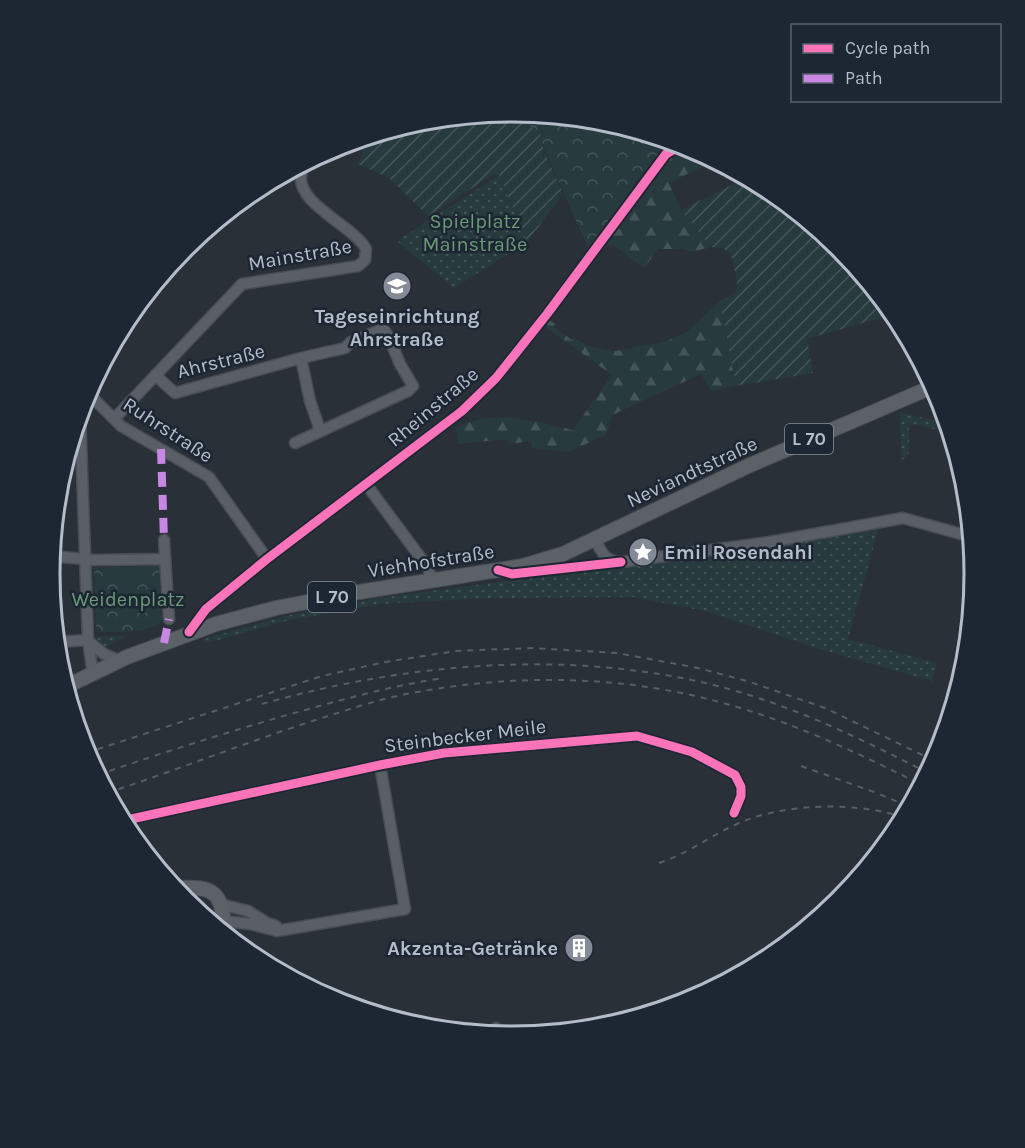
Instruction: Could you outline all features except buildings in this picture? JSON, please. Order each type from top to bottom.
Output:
[{"type":"main road","name":"Neviandtstraße","points":[[531,564],[563,554],[748,466],[926,390]]},
{"type":"main road","name":"Viehhofstraße","points":[[73,683],[189,632],[276,608],[430,579],[531,564]]},
{"type":"main road","points":[[187,887],[204,888],[215,895],[220,904],[223,921]]},
{"type":"street","name":"Rheinstraße","points":[[189,632],[206,609],[462,411],[484,391],[547,314],[666,154],[671,151]]},
{"type":"street","name":"Mainstraße","points":[[114,419],[242,284],[358,266],[365,260],[367,252],[365,246],[313,201],[299,175]]},
{"type":"street","name":"Ahrstraße","points":[[155,375],[175,393],[345,348],[351,342],[383,328],[413,386],[295,443]]},
{"type":"street","points":[[301,358],[320,430]]},
{"type":"street","name":"Ruhrstraße","points":[[95,400],[121,426],[209,477],[267,560]]},
{"type":"street","points":[[81,438],[88,641],[93,675]]},
{"type":"street","points":[[366,484],[429,569],[430,579]]},
{"type":"street","points":[[595,539],[606,558],[621,562],[770,542],[903,518],[963,535]]},
{"type":"street","points":[[164,540],[169,619]]},
{"type":"street","points":[[61,557],[85,560],[164,559]]},
{"type":"street","points":[[66,642],[88,641],[104,654],[120,661]]},
{"type":"street","name":"Steinbecker Meile","points":[[132,819],[380,765],[480,749],[637,736],[692,752],[735,775],[741,787],[741,796],[734,813]]},
{"type":"street","name":"Steinbecker Meile","points":[[229,926],[250,924],[270,931],[405,909],[380,765]]},
{"type":"street","points":[[220,904],[248,911],[267,923],[288,929]]},
{"type":"green space","points":[[522,122],[572,125],[601,130],[659,146],[661,152],[589,250],[544,148],[540,132]]},
{"type":"green space","points":[[522,122],[540,132],[543,148],[563,194],[527,242],[499,175],[493,175],[428,216],[389,178],[358,164],[364,147],[395,137],[453,125]]},
{"type":"green space","points":[[659,146],[706,165],[669,183],[681,210],[711,247],[691,252],[682,249],[658,249],[644,268],[613,245],[589,250],[661,152]]},
{"type":"green space","name":"Spielplatz Mainstraße","points":[[499,175],[527,242],[454,288],[397,241]]},
{"type":"green space","points":[[738,182],[788,215],[811,234],[853,276],[884,317],[807,339],[813,373],[736,386],[720,301],[736,292],[737,281],[731,254],[722,248],[711,247],[681,210]]},
{"type":"green space","points":[[720,301],[736,386],[711,391],[701,374],[612,415],[606,435],[568,452],[532,448],[531,441],[508,444],[507,439],[458,444],[456,427],[486,419],[514,418],[573,430],[612,375],[544,326],[549,320],[555,324],[554,327],[572,340],[574,338],[588,346],[616,351],[667,341],[688,331]]},
{"type":"green space","points":[[899,413],[938,421],[942,431],[915,424],[909,426],[909,452],[902,460]]},
{"type":"green space","points":[[878,530],[848,639],[937,663],[932,681],[816,648],[705,611],[634,597],[490,598],[379,604],[285,621],[204,644],[203,639],[285,616],[379,598]]},
{"type":"green space","name":"Weidenplatz","points":[[159,565],[162,621],[149,628],[134,631],[102,632],[96,627],[94,568]]},
{"type":"green space","points":[[149,569],[149,582],[120,584],[119,570]]},
{"type":"green space","points":[[128,635],[104,649],[93,637]]},
{"type":"railway","points":[[95,750],[322,676],[385,662],[456,651],[532,648],[617,653],[698,668],[747,681],[825,708],[926,757]]},
{"type":"railway","points":[[262,704],[315,690],[425,671],[536,664],[592,666],[647,672],[701,682],[760,699],[818,720],[920,769]]},
{"type":"railway","points":[[106,772],[280,717],[382,690],[444,678]]},
{"type":"railway","points":[[116,790],[379,700],[452,687],[532,680],[572,680],[652,688],[730,705],[828,740],[914,781]]},
{"type":"railway","points":[[801,766],[902,804]]},
{"type":"railway","points":[[659,863],[737,824],[776,812],[798,808],[843,807],[895,815]]},
{"type":"marked path","points":[[161,449],[164,540]]},
{"type":"marked path","points":[[164,643],[169,619]]},
{"type":"cycle path","points":[[189,632],[206,609],[267,559],[462,411],[496,378],[547,314],[666,154],[671,151]]},
{"type":"cycle path","points":[[498,570],[512,574],[621,562]]},
{"type":"cycle path","points":[[132,819],[444,753],[637,736],[692,752],[735,775],[741,787],[741,796],[734,813]]},
{"type":"place","name":"Tageseinrichtung Ahrstraße","points":[[397,286]]},
{"type":"place","name":"Emil Rosendahl","points":[[643,552]]},
{"type":"place","name":"Akzenta-Getränke","points":[[579,948]]}]
